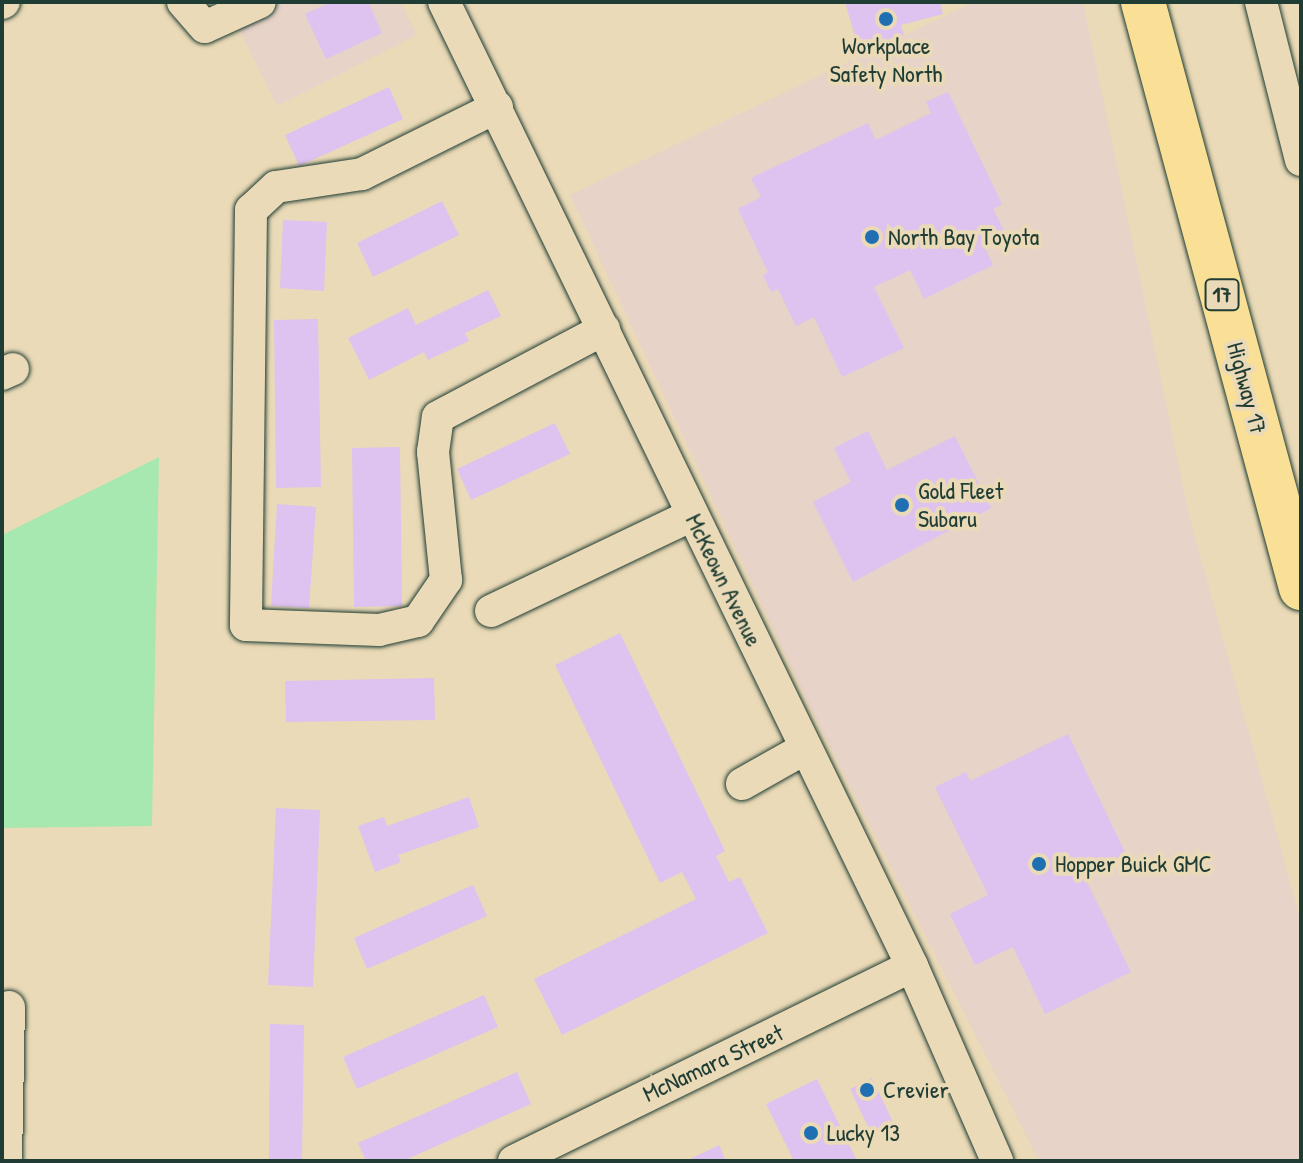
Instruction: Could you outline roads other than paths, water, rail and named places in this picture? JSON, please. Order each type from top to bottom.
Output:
[{"type":"highway","name":"Highway 17","points":[[1143,2],[1301,588]]},
{"type":"street","points":[[183,2],[205,27],[260,2]]},
{"type":"street","name":"McKeown Avenue","points":[[444,2],[912,966],[997,1161]]},
{"type":"street","points":[[1261,2],[1286,40],[1301,160]]},
{"type":"street","points":[[497,107],[362,174],[276,187],[251,210],[246,625],[379,630],[418,621],[446,580],[433,452],[438,417],[604,329]]},
{"type":"street","points":[[491,611],[692,515]]},
{"type":"street","points":[[742,784],[806,748]]},
{"type":"street","name":"McNamara Street","points":[[514,1161],[912,966]]},
{"type":"street","points":[[6,1161],[9,1007]]},
{"type":"place","name":"Workplace Safety North","points":[[886,19]]},
{"type":"place","name":"North Bay Toyota","points":[[872,237]]},
{"type":"place","name":"Gold Fleet Subaru","points":[[902,505]]},
{"type":"place","name":"Hopper Buick GMC","points":[[1039,864]]},
{"type":"place","name":"Crevier","points":[[867,1090]]},
{"type":"place","name":"Lucky 13","points":[[811,1133]]}]
